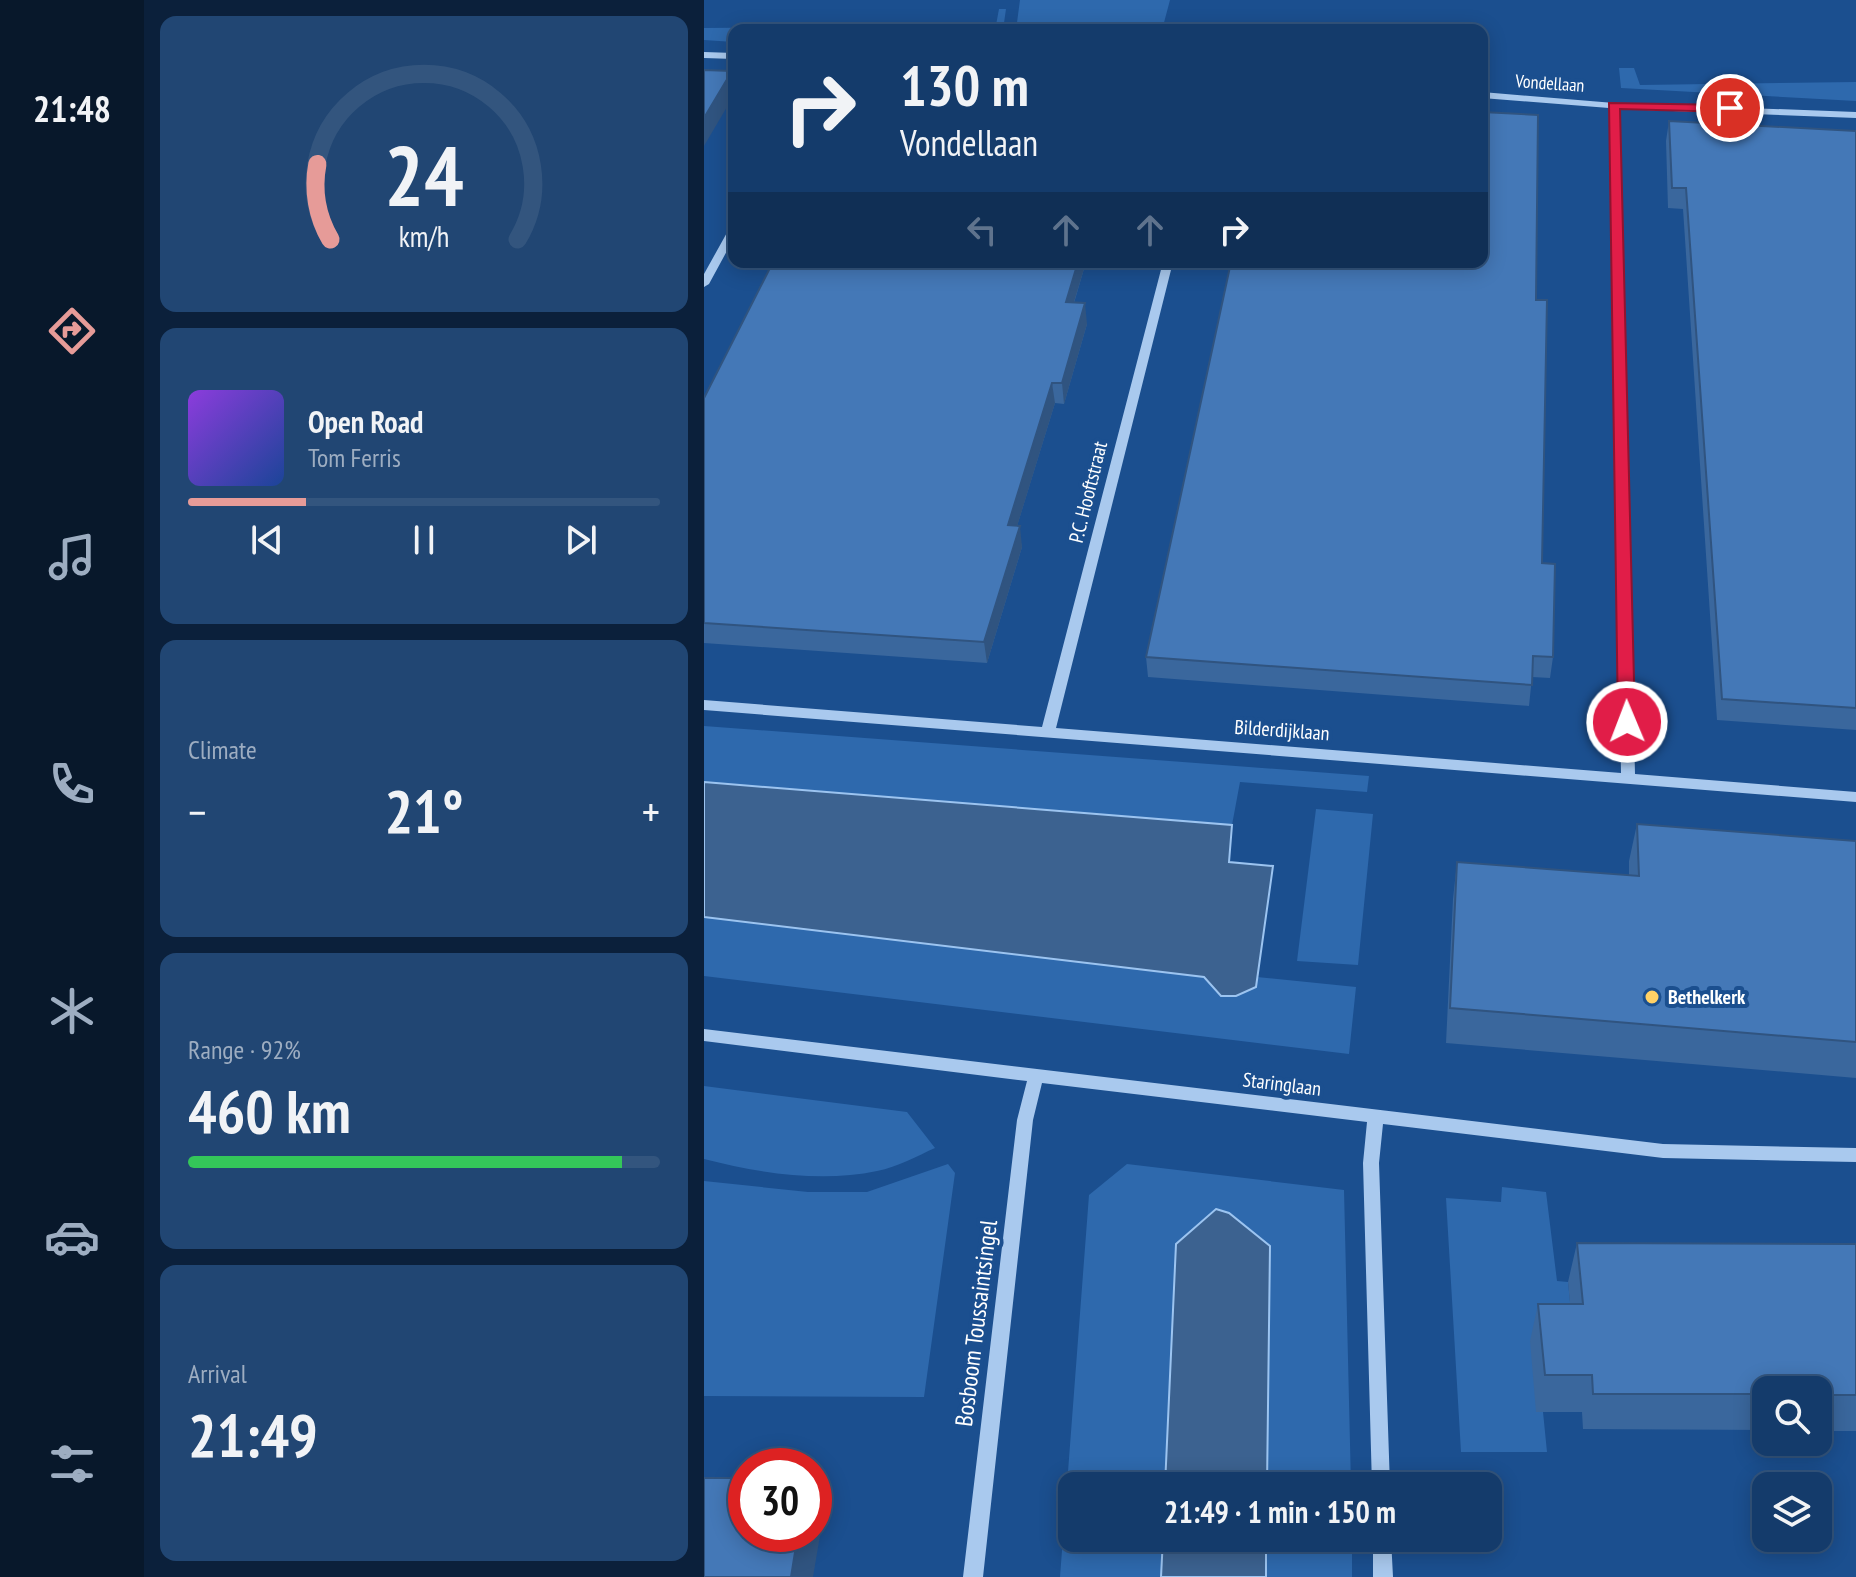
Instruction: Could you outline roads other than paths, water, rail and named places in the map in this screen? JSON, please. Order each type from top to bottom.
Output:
[{"type":"street","points":[[704,55],[728,56]]},
{"type":"street","name":"Vondellaan","points":[[1488,96],[1614,106],[1667,105],[1856,115]]},
{"type":"street","points":[[1614,106],[1628,778]]},
{"type":"street","points":[[704,284],[728,240]]},
{"type":"street","name":"P.C. Hooftstraat","points":[[1048,732],[1166,268]]},
{"type":"street","name":"Bilderdijklaan","points":[[704,705],[1856,797]]},
{"type":"street","name":"Staringlaan","points":[[704,1035],[1663,1151],[1856,1155]]},
{"type":"street","name":"Bosboom Toussaintsingel","points":[[973,1577],[1025,1120],[1036,1076]]},
{"type":"street","points":[[1375,1118],[1371,1163],[1381,1472]]},
{"type":"street","points":[[1382,1552],[1383,1577]]},
{"type":"place","name":"Bethelkerk","points":[[1652,997]]}]
